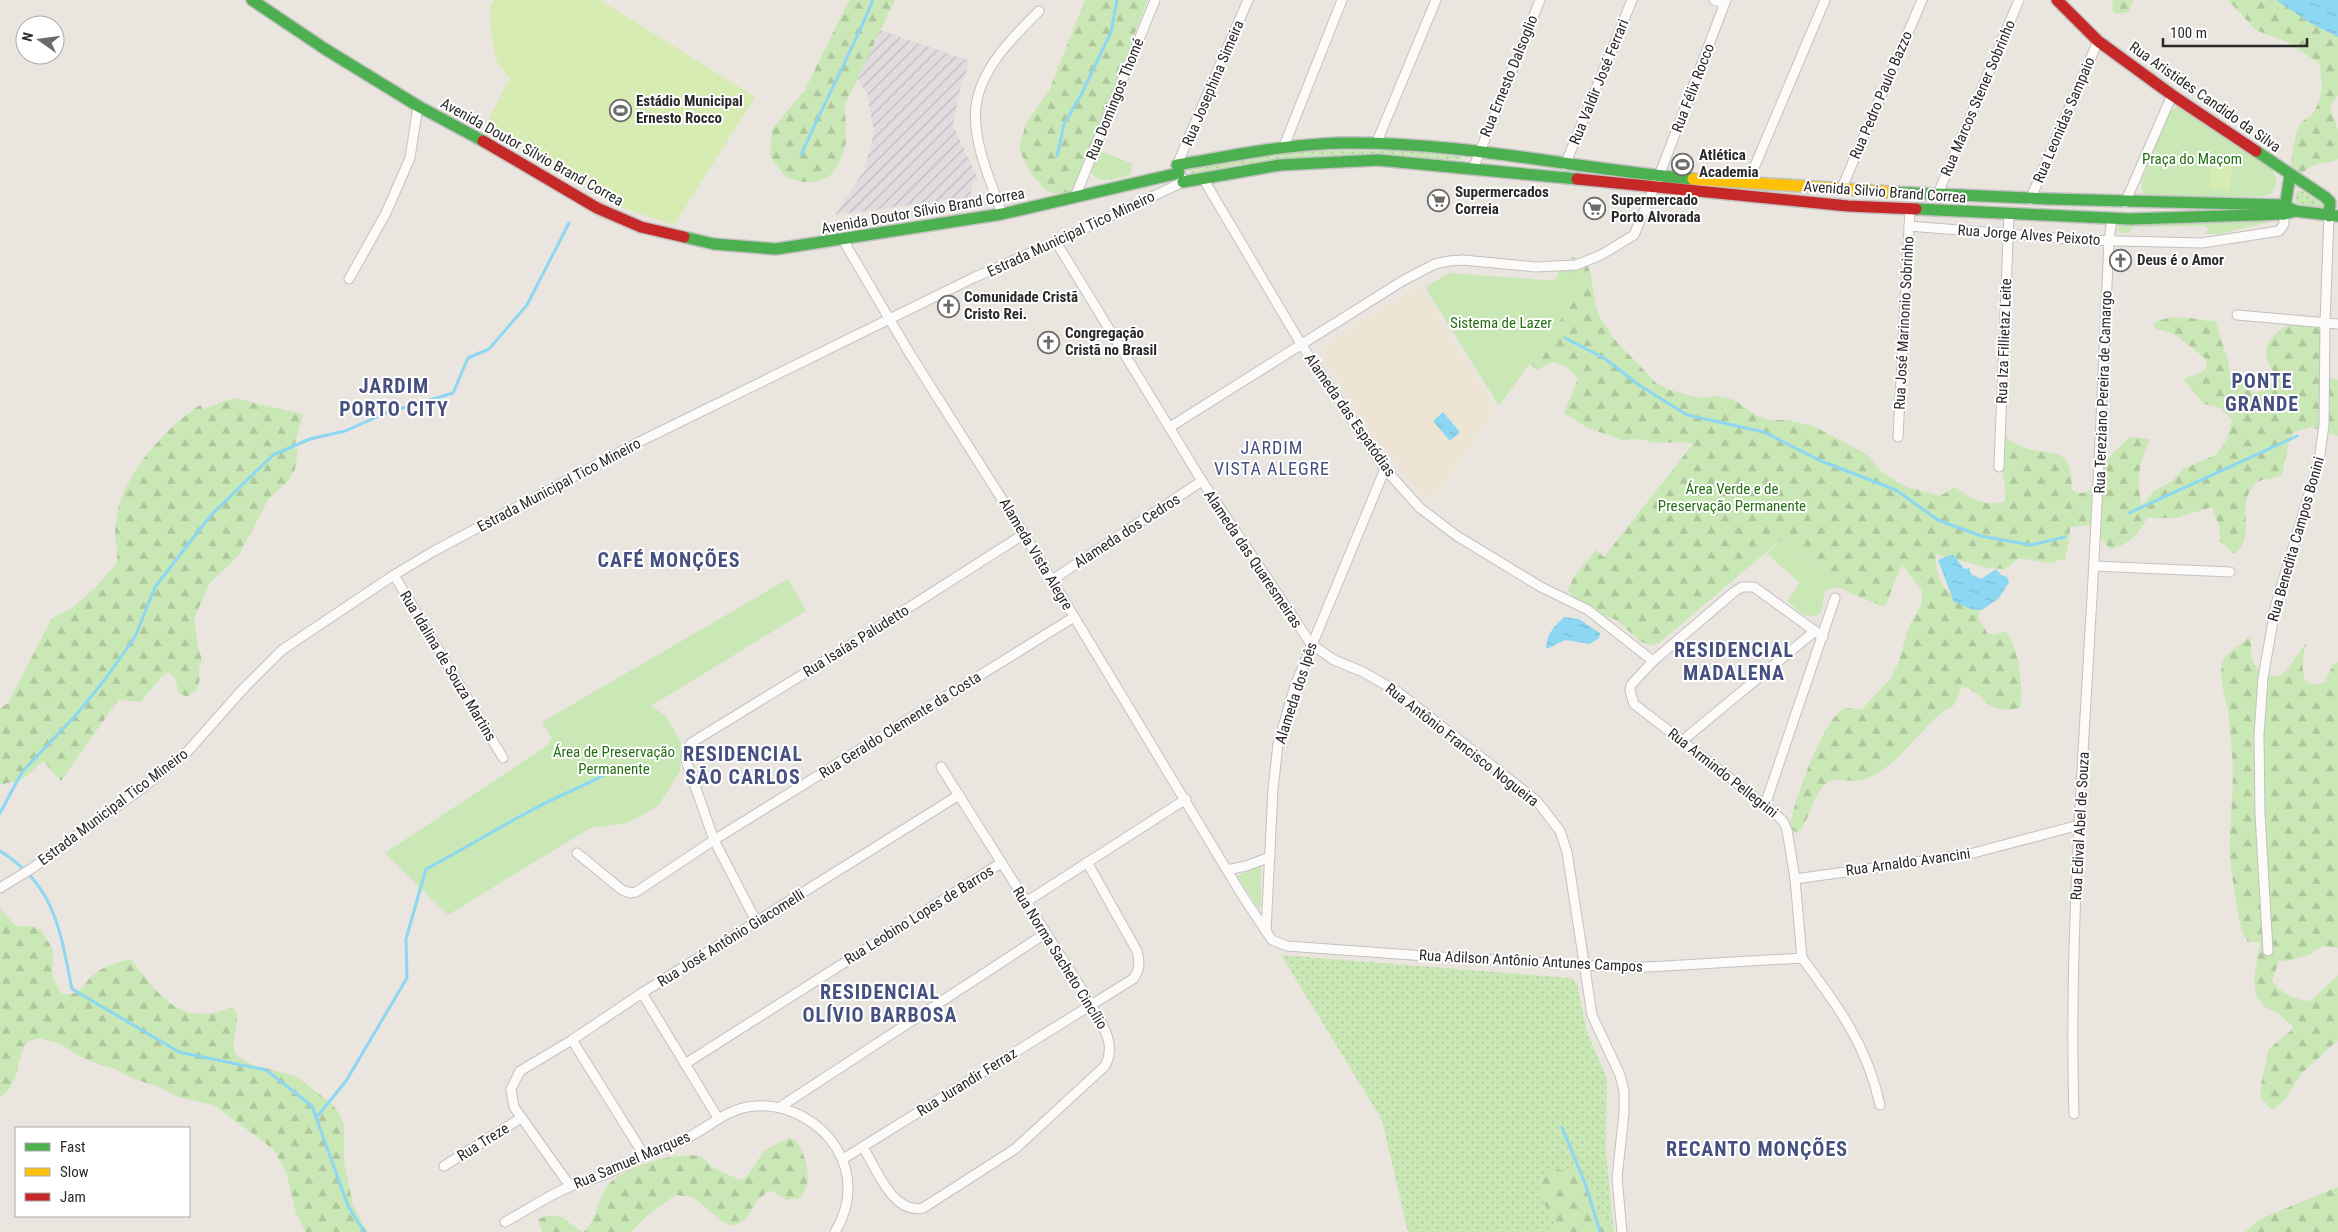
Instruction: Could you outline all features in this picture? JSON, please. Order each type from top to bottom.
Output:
[{"type":"main road","name":"Avenida Doutor Sílvio Brand Correa","points":[[252,0],[325,49],[418,106],[467,132],[597,208],[641,227],[704,243],[758,248],[800,246],[843,240],[1002,214],[1180,173]]},
{"type":"main road","name":"Rua Aristides Candido da Silva","points":[[2057,0],[2098,40],[2172,95],[2330,202],[2334,216]]},
{"type":"main road","name":"Avenida Silvio Brand Correa","points":[[1180,173],[1284,146],[1376,144],[1478,153],[1659,176],[1841,190],[2030,200],[2284,209]]},
{"type":"main road","name":"Avenida Silvio Brand Correa","points":[[1180,173],[1204,180],[1247,170],[1350,160],[1409,162],[1654,189],[1848,206],[2130,219],[2284,209]]},
{"type":"main road","points":[[2290,175],[2284,209],[2334,216]]},
{"type":"street","name":"Rua Domingos Thomé","points":[[1075,197],[1155,0]]},
{"type":"street","name":"Rua Josephina Simeira","points":[[1180,173],[1248,0]]},
{"type":"street","points":[[1284,146],[1342,0]]},
{"type":"street","points":[[1376,144],[1436,0]]},
{"type":"street","name":"Rua Ernesto Dalsoglio","points":[[1478,153],[1540,0]]},
{"type":"street","name":"Rua Valdir José Ferrari","points":[[1565,165],[1632,0]]},
{"type":"street","points":[[1714,0],[1725,2]]},
{"type":"street","points":[[1748,182],[1825,0]]},
{"type":"street","name":"Rua Pedro Paulo Bazzo","points":[[1841,190],[1922,0]]},
{"type":"street","name":"Rua Marcos Stener Sobrinho","points":[[1937,196],[2019,0]]},
{"type":"street","name":"Rua Félix Rocco","points":[[1170,427],[1404,280],[1435,264],[1463,260],[1536,268],[1558,267],[1576,264],[1601,255],[1634,235],[1654,189],[1725,2]]},
{"type":"street","points":[[1002,214],[982,154],[976,128],[976,106],[981,87],[993,64],[1011,40],[1039,11]]},
{"type":"street","name":"Rua Leonidas Sampaio","points":[[2030,200],[2098,40]]},
{"type":"street","points":[[2125,202],[2172,95]]},
{"type":"street","points":[[349,279],[386,212],[410,158],[418,106]]},
{"type":"street","points":[[1473,169],[1478,153]]},
{"type":"street","name":"Estrada Municipal Tico Mineiro","points":[[0,888],[31,869],[145,786],[188,751],[243,688],[282,650],[394,575],[588,468],[973,278],[1056,242],[1180,173]]},
{"type":"street","name":"Alameda das Espatódias","points":[[1204,180],[1302,344],[1385,469],[1420,508],[1437,522],[1541,587],[1588,610],[1653,661]]},
{"type":"street","name":"Rua José Marinonio Sobrinho","points":[[1898,437],[1910,209]]},
{"type":"street","name":"Rua Jorge Alves Peixoto","points":[[1909,226],[2109,241],[2202,243],[2279,231],[2284,224],[2284,209]]},
{"type":"street","name":"Rua Iza Fillietaz Leite","points":[[1998,468],[2009,214]]},
{"type":"street","name":"Rua Benedita Campos Bonini","points":[[2268,951],[2260,794],[2259,735],[2263,678],[2276,604],[2319,461],[2324,425],[2325,323],[2334,216]]},
{"type":"street","name":"Rua Tereziano Pereira de Camargo","points":[[2096,537],[2109,241],[2112,218]]},
{"type":"street","name":"Alameda Vista Alegre","points":[[843,240],[889,320],[1024,534],[1186,799],[1227,870],[1266,931]]},
{"type":"street","name":"Alameda das Quaresmeiras","points":[[1056,242],[1202,481],[1311,644]]},
{"type":"street","points":[[2237,315],[2338,324]]},
{"type":"street","name":"Alameda dos Ipês","points":[[1266,931],[1278,744],[1295,686],[1311,644],[1385,469]]},
{"type":"street","name":"Alameda dos Cedros","points":[[1052,580],[1202,481]]},
{"type":"street","name":"Rua Isaías Paludetto","points":[[714,840],[686,760],[688,748],[695,738],[836,654],[1024,534]]},
{"type":"street","name":"Rua Edival Abel de Souza","points":[[2074,1114],[2071,1032],[2079,825],[2096,537]]},
{"type":"street","points":[[2094,566],[2230,572]]},
{"type":"street","name":"Rua Idalina de Souza Martins","points":[[394,575],[503,758]]},
{"type":"street","points":[[1653,661],[1742,587],[1754,587],[1823,637]]},
{"type":"street","points":[[1765,804],[1835,598]]},
{"type":"street","name":"Rua Geraldo Clemente da Costa","points":[[577,853],[612,883],[630,893],[636,892],[714,840],[1074,617]]},
{"type":"street","points":[[1682,741],[1815,631]]},
{"type":"street","name":"Rua Antônio Francisco Nogueira","points":[[1311,644],[1334,660],[1363,672],[1398,692],[1537,801],[1560,831],[1567,852],[1592,1015],[1620,1075],[1624,1091],[1624,1113],[1617,1178],[1622,1232]]},
{"type":"street","name":"Rua Armindo Pellegrini","points":[[1653,661],[1631,685],[1630,691],[1634,704],[1765,804],[1783,821],[1787,830],[1795,879],[1802,958]]},
{"type":"street","name":"Rua Norma Sacheto Cincílio","points":[[863,1147],[895,1201],[917,1210],[923,1208],[1015,1149],[1105,1066],[1111,1049],[1110,1040],[1091,1004],[941,767]]},
{"type":"street","name":"Rua José Antônio Giacomelli","points":[[521,1118],[514,1107],[511,1089],[520,1071],[959,795]]},
{"type":"street","points":[[1026,902],[1186,799]]},
{"type":"street","name":"Rua Arnaldo Avancini","points":[[1795,879],[1833,872],[1925,862],[1966,855],[2079,825]]},
{"type":"street","points":[[714,840],[757,923]]},
{"type":"street","points":[[1227,870],[1246,866],[1270,857]]},
{"type":"street","name":"Rua Leobino Lopes de Barros","points":[[685,1064],[1002,862]]},
{"type":"street","name":"Rua Jurandir Ferraz","points":[[843,1159],[1133,979],[1138,973],[1140,962],[1137,951],[1087,862]]},
{"type":"street","name":"Rua Adilson Antônio Antunes Campos","points":[[1266,931],[1272,940],[1288,946],[1584,966],[1648,967],[1802,958]]},
{"type":"street","points":[[780,1107],[1046,933]]},
{"type":"street","points":[[1802,958],[1838,1006],[1860,1046],[1874,1076],[1880,1105]]},
{"type":"street","points":[[642,993],[718,1118]]},
{"type":"street","points":[[572,1040],[644,1155]]},
{"type":"street","name":"Rua Samuel Marques","points":[[505,1222],[570,1186],[602,1176],[644,1155],[688,1137],[718,1118],[746,1107],[780,1107],[801,1116],[820,1128],[834,1144],[843,1159],[848,1178],[847,1199],[841,1221],[835,1232]]},
{"type":"street","points":[[521,1118],[570,1186]]},
{"type":"street","name":"Rua Treze","points":[[444,1166],[521,1118]]},
{"type":"shaded area","points":[[874,28],[970,61],[960,89],[953,125],[978,179],[971,186],[971,197],[835,215],[864,171],[874,132],[867,94],[854,73]]},
{"type":"shaded area","points":[[1419,285],[1495,409],[1430,503],[1372,433],[1325,358],[1324,346]]},
{"type":"green space","name":"Estádio Municipal Ernesto Rocco","points":[[494,0],[600,0],[755,97],[674,225],[618,206],[486,124],[510,78],[498,64],[495,54],[490,7]]},
{"type":"green space","points":[[849,0],[895,0],[845,104],[846,143],[839,164],[830,176],[816,182],[803,182],[786,177],[770,157],[772,129],[805,90]]},
{"type":"green space","points":[[1085,0],[1148,0],[1071,193],[1059,196],[1044,189],[1029,170],[1019,149],[1026,123],[1049,91]]},
{"type":"green space","points":[[2113,0],[2133,0],[2129,11],[2123,14],[2114,13],[2112,8]]},
{"type":"green space","points":[[2228,0],[2278,0],[2338,29],[2338,95],[2330,106],[2338,130],[2338,159],[2316,165],[2290,177],[2295,138],[2299,126],[2311,115],[2320,97],[2322,83],[2319,63],[2287,42],[2256,30]]},
{"type":"green space","name":"Praça do Maçom","points":[[2176,107],[2183,108],[2273,170],[2277,182],[2272,193],[2266,196],[2152,198],[2143,194],[2141,183],[2168,114]]},
{"type":"green space","points":[[1098,150],[1133,164],[1129,176],[1108,180],[1095,177],[1091,173],[1091,167]]},
{"type":"green space","points":[[1308,150],[1402,151],[1462,155],[1461,160],[1374,155],[1192,175],[1189,170]]},
{"type":"green space","points":[[2212,158],[2232,159],[2230,190],[2210,188]]},
{"type":"green space","points":[[2301,190],[2325,206],[2325,208],[2297,207],[2296,195],[2297,191]]},
{"type":"green space","points":[[2269,220],[2269,222],[2220,234],[2204,234],[2208,229],[2205,226],[2133,227],[2129,233],[2120,233],[2117,228],[2120,224],[2167,225]]},
{"type":"green space","name":"Área Verde e de Preservação Permanente","points":[[1573,257],[1587,264],[1597,310],[1612,337],[1656,383],[1670,390],[1700,398],[1716,396],[1735,400],[1757,416],[1769,420],[1787,420],[1813,426],[1866,454],[1881,471],[1894,480],[1907,487],[1940,496],[1955,487],[1966,495],[1984,502],[2004,502],[2005,486],[2000,451],[2001,443],[2005,436],[2022,447],[2059,455],[2064,458],[2069,465],[2072,489],[2075,492],[2081,493],[2092,489],[2098,480],[2103,460],[2106,460],[2130,437],[2150,439],[2144,455],[2139,480],[2142,505],[2154,491],[2172,481],[2183,469],[2217,454],[2227,439],[2232,420],[2221,408],[2204,404],[2183,379],[2200,373],[2207,368],[2206,359],[2174,334],[2154,328],[2153,324],[2167,318],[2216,321],[2230,372],[2254,393],[2270,389],[2274,373],[2266,358],[2267,344],[2277,332],[2291,323],[2331,325],[2325,348],[2318,362],[2327,377],[2338,380],[2338,436],[2311,427],[2294,432],[2290,438],[2282,475],[2259,481],[2250,491],[2247,499],[2244,539],[2241,547],[2234,554],[2220,541],[2219,526],[2212,507],[2176,518],[2147,518],[2140,530],[2132,538],[2123,545],[2111,550],[2092,525],[2070,527],[2065,559],[2049,563],[2018,558],[2006,569],[1989,568],[1936,554],[1938,575],[1947,590],[1961,600],[1981,607],[1978,618],[1988,634],[1994,635],[2005,631],[2010,638],[2017,657],[2021,679],[2020,708],[1998,709],[1962,686],[1954,705],[1940,714],[1887,767],[1866,779],[1856,781],[1832,780],[1823,786],[1815,799],[1806,821],[1797,833],[1790,828],[1792,817],[1802,783],[1818,745],[1836,716],[1846,708],[1862,709],[1891,678],[1898,664],[1909,626],[1922,604],[1922,591],[1902,564],[1885,607],[1852,594],[1834,584],[1817,572],[1807,553],[1783,538],[1659,643],[1650,646],[1640,641],[1617,620],[1601,615],[1575,599],[1568,590],[1574,577],[1596,550],[1604,557],[1693,444],[1685,442],[1655,443],[1639,439],[1623,440],[1588,428],[1564,413],[1578,379],[1566,366],[1552,362],[1537,370],[1524,358],[1561,267]]},
{"type":"green space","name":"Sistema de Lazer","points":[[1449,273],[1545,280],[1592,276],[1499,406],[1425,287]]},
{"type":"green space","points":[[234,398],[303,414],[294,448],[298,450],[295,469],[288,481],[268,500],[238,556],[210,583],[194,618],[202,660],[197,688],[187,697],[179,693],[175,678],[169,672],[162,676],[141,702],[118,700],[61,781],[43,761],[23,779],[0,785],[0,708],[8,703],[52,618],[72,608],[95,588],[116,564],[115,527],[118,510],[130,480],[139,465],[174,425],[187,414],[200,405],[203,409]]},
{"type":"green space","points":[[1783,538],[1798,539],[1817,572],[1842,588],[1832,588],[1825,591],[1821,613],[1807,616],[1787,601],[1800,583],[1767,554]]},
{"type":"green space","name":"Área de Preservação Permanente","points":[[788,579],[806,611],[651,706],[666,716],[681,742],[680,771],[658,806],[628,823],[590,828],[448,915],[385,853],[548,745],[552,738],[542,722]]},
{"type":"green space","points":[[2251,636],[2252,658],[2257,668],[2277,677],[2284,673],[2306,643],[2303,673],[2309,683],[2325,682],[2333,665],[2338,662],[2338,948],[2322,946],[2309,955],[2282,962],[2279,960],[2272,981],[2289,996],[2311,1001],[2338,975],[2338,1040],[2301,1074],[2284,1101],[2272,1110],[2260,1097],[2269,1049],[2294,1028],[2279,1014],[2265,1007],[2256,995],[2254,979],[2260,942],[2248,942],[2243,934],[2239,920],[2230,855],[2232,749],[2221,673],[2224,658]]},
{"type":"green space","points":[[1261,866],[1261,906],[1259,909],[1237,876]]},
{"type":"green space","points":[[0,908],[16,926],[31,926],[41,930],[53,950],[52,975],[61,993],[74,993],[101,970],[113,964],[131,959],[162,996],[173,1005],[185,1011],[199,1014],[215,1013],[233,1007],[236,1013],[237,1025],[233,1044],[237,1056],[253,1065],[296,1076],[332,1104],[339,1113],[344,1125],[344,1162],[353,1205],[367,1232],[306,1232],[296,1213],[286,1172],[273,1149],[214,1105],[178,1097],[157,1086],[87,1060],[55,1042],[39,1038],[27,1042],[20,1057],[12,1085],[0,1097]]},
{"type":"green space","points":[[1281,955],[1571,978],[1577,984],[1587,1032],[1607,1079],[1606,1152],[1614,1232],[1408,1232],[1382,1120]]},
{"type":"green space","points":[[789,1138],[796,1140],[806,1162],[807,1184],[800,1198],[786,1200],[773,1191],[767,1192],[758,1200],[745,1220],[734,1226],[724,1223],[693,1197],[676,1195],[650,1213],[631,1232],[584,1232],[592,1222],[606,1188],[613,1180],[635,1168],[676,1156],[698,1156],[719,1171],[741,1180],[746,1177],[765,1150]]},
{"type":"green space","points":[[1550,1169],[1567,1171],[1587,1180],[1592,1187],[1611,1232],[1555,1232],[1554,1223],[1540,1195],[1538,1178]]},
{"type":"green space","points":[[2338,1187],[2338,1232],[2245,1232],[2260,1219]]},
{"type":"green space","points":[[547,1216],[560,1216],[582,1232],[542,1232],[538,1219]]},
{"type":"water","points":[[2276,0],[2338,0],[2338,37],[2312,24]]},
{"type":"water","points":[[1443,412],[1460,432],[1450,441],[1433,421]]},
{"type":"water","points":[[1953,554],[1964,569],[1969,568],[1971,574],[1981,579],[1996,569],[2001,575],[2007,577],[2009,582],[1999,598],[1982,610],[1971,609],[1954,602],[1938,560]]},
{"type":"water","points":[[1564,617],[1579,619],[1600,633],[1599,638],[1590,644],[1565,640],[1546,649],[1549,635]]},
{"type":"waterway","points":[[801,155],[873,0]]},
{"type":"waterway","points":[[1057,156],[1064,124],[1081,95],[1111,32],[1117,0]]},
{"type":"waterway","points":[[0,813],[22,772],[76,715],[106,678],[135,637],[155,587],[211,515],[273,455],[310,439],[345,431],[386,413],[453,393],[468,358],[489,349],[527,305],[569,223]]},
{"type":"waterway","points":[[1565,338],[1604,358],[1639,385],[1687,415],[1764,432],[1821,461],[1896,490],[1938,520],[1981,536],[2031,545],[2065,537]]},
{"type":"waterway","points":[[2129,513],[2297,436]]},
{"type":"waterway","points":[[316,1118],[346,1081],[407,978],[406,939],[426,869],[520,816],[613,770]]},
{"type":"waterway","points":[[0,851],[18,864],[33,879],[44,894],[58,928],[72,989],[179,1052],[266,1070],[312,1106],[348,1206],[364,1232]]},
{"type":"waterway","points":[[1562,1127],[1586,1186],[1600,1232]]},
{"type":"traffic: fast","points":[[252,0],[325,49],[418,106],[483,141]]},
{"type":"traffic: fast","points":[[1177,165],[1301,146],[1342,143],[1386,144],[1474,151],[1693,179]]},
{"type":"traffic: fast","points":[[2256,151],[2325,197],[2330,202],[2329,216]]},
{"type":"traffic: fast","points":[[1183,182],[1280,165],[1378,160],[1577,179]]},
{"type":"traffic: fast","points":[[684,237],[714,244],[776,249],[1002,214],[1179,173]]},
{"type":"traffic: fast","points":[[2284,214],[2290,175]]},
{"type":"traffic: fast","points":[[1890,192],[2050,199],[2284,205],[2295,211],[2338,216]]},
{"type":"traffic: fast","points":[[1916,209],[2130,219],[2284,214],[2295,211]]},
{"type":"traffic: slow","points":[[1693,179],[1890,192]]},
{"type":"traffic: jam","points":[[2057,0],[2098,41],[2172,95],[2256,151]]},
{"type":"traffic: jam","points":[[483,141],[597,208],[641,227],[684,237]]},
{"type":"traffic: jam","points":[[1577,179],[1848,206],[1916,209]]},
{"type":"place","name":"Estádio Municipal Ernesto Rocco","points":[[620,110]]},
{"type":"place","name":"Atlética Academia","points":[[1683,164]]},
{"type":"place","name":"Supermercados Correia","points":[[1439,201]]},
{"type":"place","name":"Supermercado Porto Alvorada","points":[[1595,209]]},
{"type":"place","name":"Deus é o Amor","points":[[2121,260]]},
{"type":"place","name":"Comunidade Cristã Cristo Rei.","points":[[948,306]]},
{"type":"place","name":"Congregação Cristã no Brasil","points":[[1049,342]]},
{"type":"district","name":"PONTE GRANDE","points":[[2262,392]]},
{"type":"district","name":"JARDIM PORTO CITY","points":[[394,398]]},
{"type":"district","name":"JARDIM VISTA ALEGRE","points":[[1272,457]]},
{"type":"district","name":"CAFÉ MONÇÕES","points":[[669,560]]},
{"type":"district","name":"RESIDENCIAL MADALENA","points":[[1734,662]]},
{"type":"district","name":"RESIDENCIAL SÃO CARLOS","points":[[743,766]]},
{"type":"district","name":"RESIDENCIAL OLÍVIO BARBOSA","points":[[880,1004]]},
{"type":"district","name":"RECANTO MONÇÕES","points":[[1757,1149]]}]
